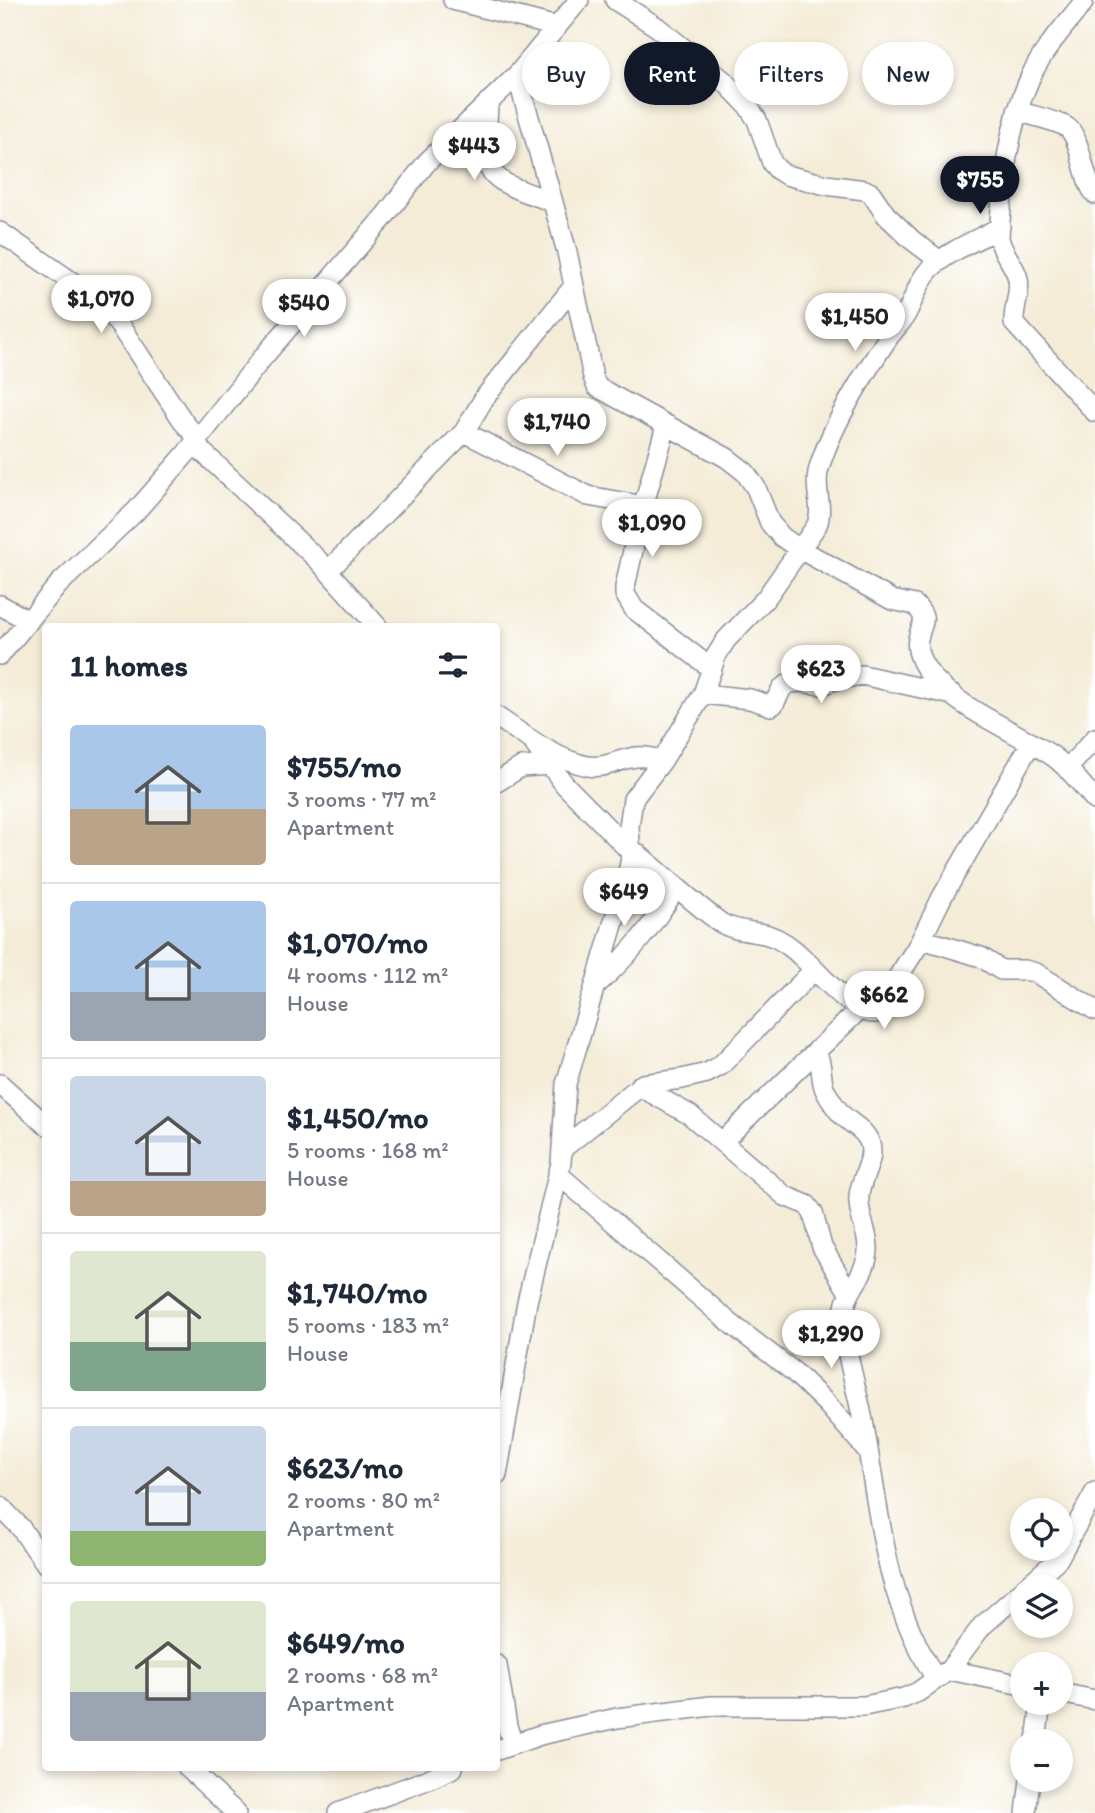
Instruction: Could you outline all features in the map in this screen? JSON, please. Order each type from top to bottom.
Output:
[{"type":"street","points":[[453,0],[504,7],[557,27]]},
{"type":"street","points":[[0,655],[59,584],[136,511],[264,356],[384,218],[427,162],[517,75],[579,0]]},
{"type":"street","points":[[615,0],[657,27],[724,81],[748,106],[757,120],[772,163],[778,170],[826,185],[871,193],[886,215],[912,240],[940,261]]},
{"type":"street","points":[[1086,5],[1051,43],[1030,77],[1017,111],[1011,128],[1000,245],[1018,280],[1014,323],[1095,412]]},
{"type":"street","points":[[517,75],[553,202],[597,387],[727,458],[745,472],[756,488],[771,523],[782,537],[798,548],[892,600],[915,605],[924,617],[918,637],[919,655],[930,675],[954,695],[1068,768],[1095,800]]},
{"type":"street","points":[[488,102],[487,162],[493,173],[510,185],[553,202]]},
{"type":"street","points":[[1017,111],[1066,127],[1073,133],[1086,179],[1095,194]]},
{"type":"street","points":[[500,1458],[527,1302],[558,1174],[566,1084],[574,1049],[627,877],[633,799],[662,761],[703,694],[726,640],[766,598],[819,519],[821,511],[817,489],[818,473],[834,434],[859,385],[903,319],[923,278],[940,261],[1000,227]]},
{"type":"street","points":[[0,232],[98,300],[120,326],[196,441],[328,571],[374,623]]},
{"type":"street","points":[[328,571],[464,432],[490,389],[574,286]]},
{"type":"street","points":[[666,426],[625,587],[634,610],[712,669]]},
{"type":"street","points":[[464,432],[588,496],[644,506]]},
{"type":"street","points":[[0,605],[29,621]]},
{"type":"street","points":[[703,694],[750,699],[771,706],[780,691],[790,683],[822,685],[835,680],[869,675],[927,691],[954,695]]},
{"type":"street","points":[[500,719],[563,757],[589,766],[645,755],[662,761]]},
{"type":"street","points":[[530,738],[565,785],[630,849],[677,888],[723,923],[771,936],[781,942],[860,1009],[871,1014],[878,1011],[922,939],[942,897],[1031,743]]},
{"type":"street","points":[[1068,768],[1095,738]]},
{"type":"street","points":[[500,780],[520,767],[550,765]]},
{"type":"street","points":[[595,986],[625,959],[652,926],[677,888]]},
{"type":"street","points":[[922,939],[981,957],[1001,970],[1036,973],[1095,1010]]},
{"type":"street","points":[[562,1149],[639,1086],[707,1073],[720,1066],[814,970]]},
{"type":"street","points":[[723,1141],[860,1009]]},
{"type":"street","points":[[816,1052],[821,1060],[825,1091],[842,1114],[868,1139],[872,1152],[859,1193],[859,1208],[868,1255],[866,1264],[844,1304],[844,1322],[868,1451],[876,1513],[902,1615],[914,1641],[943,1675],[1010,1683]]},
{"type":"street","points":[[0,1084],[42,1121]]},
{"type":"street","points":[[639,1086],[676,1105],[723,1141],[785,1196],[807,1205],[813,1213],[822,1247],[849,1293]]},
{"type":"street","points":[[558,1174],[721,1316],[794,1372],[827,1404],[868,1451]]},
{"type":"street","points":[[1040,1575],[1058,1559],[1095,1492]]},
{"type":"street","points":[[0,1506],[20,1527],[42,1558]]},
{"type":"street","points":[[500,1684],[505,1716],[505,1747],[540,1735],[617,1718],[711,1706],[864,1706],[904,1698],[943,1675],[982,1626],[1010,1601]]},
{"type":"street","points":[[1073,1696],[1095,1700]]},
{"type":"street","points":[[191,1771],[236,1813]]},
{"type":"street","points":[[338,1813],[446,1771]]},
{"type":"street","points":[[1026,1813],[1029,1792]]}]
